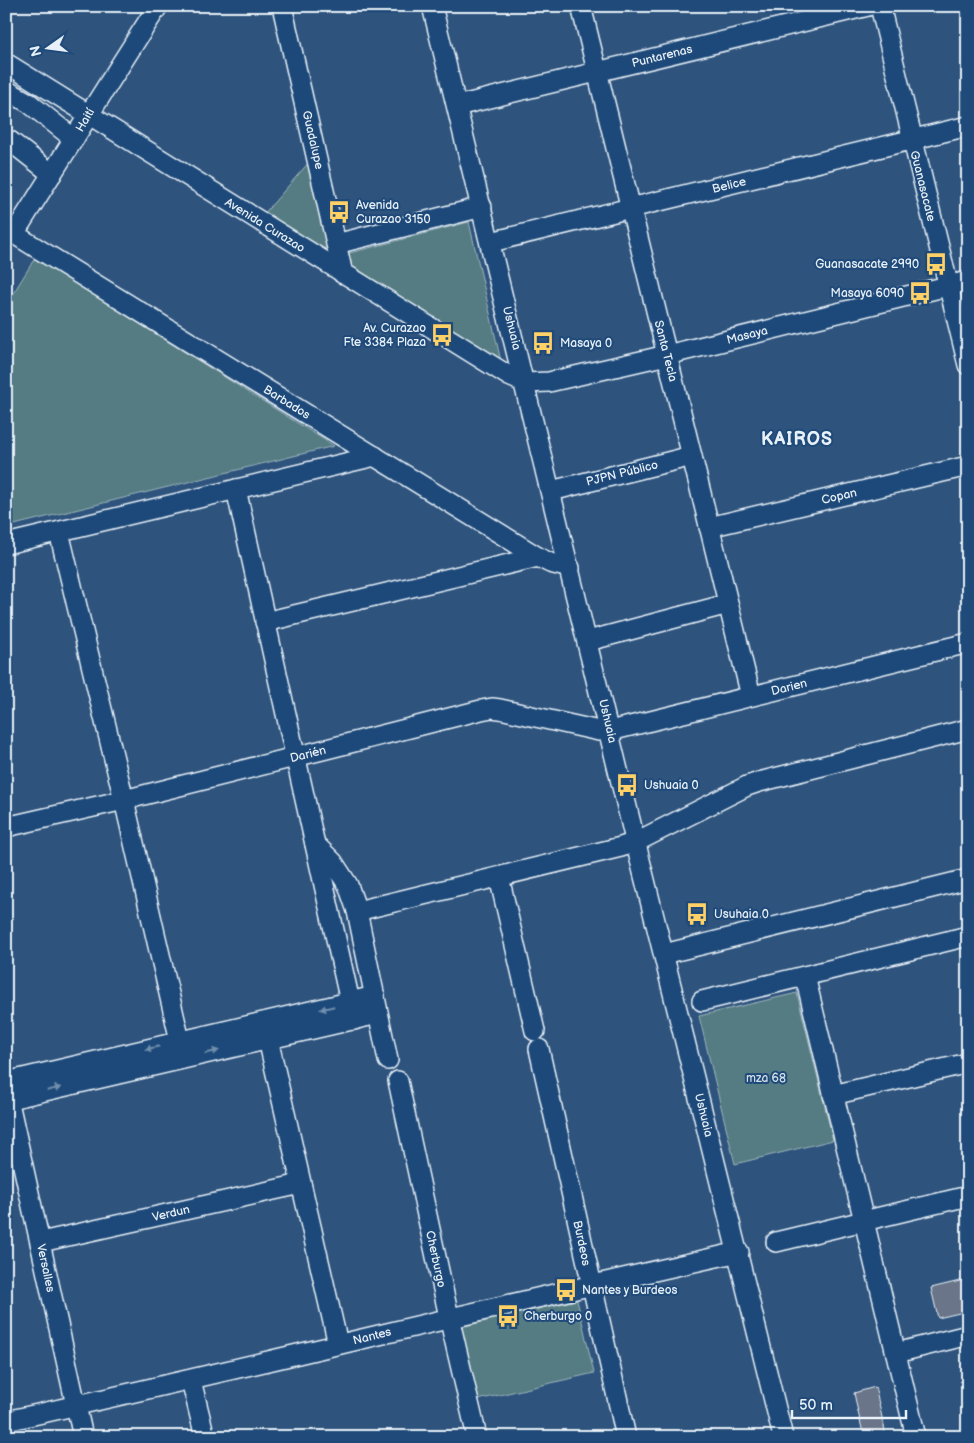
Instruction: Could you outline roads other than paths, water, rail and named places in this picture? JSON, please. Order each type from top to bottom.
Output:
[{"type":"street","name":"Haití","points":[[10,232],[52,174],[88,114],[158,6]]},
{"type":"street","name":"Guadalupe","points":[[282,6],[343,274]]},
{"type":"street","name":"Ushuaia","points":[[432,6],[783,1437]]},
{"type":"street","name":"Santa Tecla","points":[[581,6],[751,696]]},
{"type":"street","name":"Puntarenas","points":[[457,106],[868,6]]},
{"type":"street","name":"Guanasacate","points":[[880,6],[968,365]]},
{"type":"street","name":"Avenida Curazao","points":[[6,62],[508,376],[526,383]]},
{"type":"street","points":[[6,90],[29,103],[74,139]]},
{"type":"street","name":"Belice","points":[[491,242],[968,126]]},
{"type":"street","points":[[6,140],[10,141],[52,174]]},
{"type":"street","points":[[336,244],[482,207]]},
{"type":"street","name":"Barbados","points":[[10,232],[538,557],[550,563],[570,568]]},
{"type":"street","name":"Masaya","points":[[526,383],[549,382],[667,355],[968,281]]},
{"type":"street","points":[[6,544],[374,456]]},
{"type":"street","name":"PJPN Público","points":[[551,491],[692,456]]},
{"type":"street","name":"Copan","points":[[709,527],[968,466]]},
{"type":"street","points":[[236,489],[352,1011]]},
{"type":"street","points":[[59,532],[182,1050]]},
{"type":"street","points":[[265,622],[538,557]]},
{"type":"street","points":[[588,641],[728,604]]},
{"type":"street","name":"Darien","points":[[610,731],[968,643]]},
{"type":"street","name":"Darién","points":[[6,827],[124,800],[492,708],[599,732],[610,731]]},
{"type":"street","points":[[358,911],[621,847],[636,842],[747,786],[968,729]]},
{"type":"street","points":[[315,844],[333,862],[348,885],[358,911],[388,1060]]},
{"type":"street","name":"Burdeos","points":[[499,877],[626,1437]]},
{"type":"street","points":[[664,954],[968,879]]},
{"type":"street","points":[[702,1001],[968,936]]},
{"type":"street","points":[[805,976],[916,1437]]},
{"type":"street","points":[[7,1092],[377,1005]]},
{"type":"street","points":[[182,1050],[268,1039],[352,1011]]},
{"type":"street","points":[[268,1039],[338,1344]]},
{"type":"street","points":[[834,1094],[968,1062]]},
{"type":"street","name":"Cherburgo","points":[[398,1081],[477,1437]]},
{"type":"street","name":"Versalles","points":[[7,1092],[83,1437]]},
{"type":"street","name":"Verdun","points":[[41,1242],[300,1184]]},
{"type":"street","points":[[776,1242],[968,1196]]},
{"type":"street","name":"Nantes","points":[[6,1421],[192,1380],[449,1317],[739,1252]]},
{"type":"street","points":[[896,1353],[968,1336]]},
{"type":"street","points":[[192,1380],[206,1437]]},
{"type":"place","name":"Avenida Curazao 3150","points":[[339,212]]},
{"type":"place","name":"Guanasacate 2990","points":[[936,264]]},
{"type":"place","name":"Masaya 6090","points":[[920,293]]},
{"type":"place","name":"Av. Curazao Fte 3384 Plaza","points":[[442,335]]},
{"type":"place","name":"Masaya 0","points":[[543,343]]},
{"type":"place","name":"Ushuaia 0","points":[[627,785]]},
{"type":"place","name":"Usuhaia 0","points":[[697,914]]},
{"type":"place","name":"Nantes y Burdeos","points":[[566,1290]]},
{"type":"place","name":"Cherburgo 0","points":[[508,1316]]},
{"type":"district","name":"KAIROS","points":[[797,439]]},
{"type":"park label","name":"mza 68","points":[[766,1078]]}]
